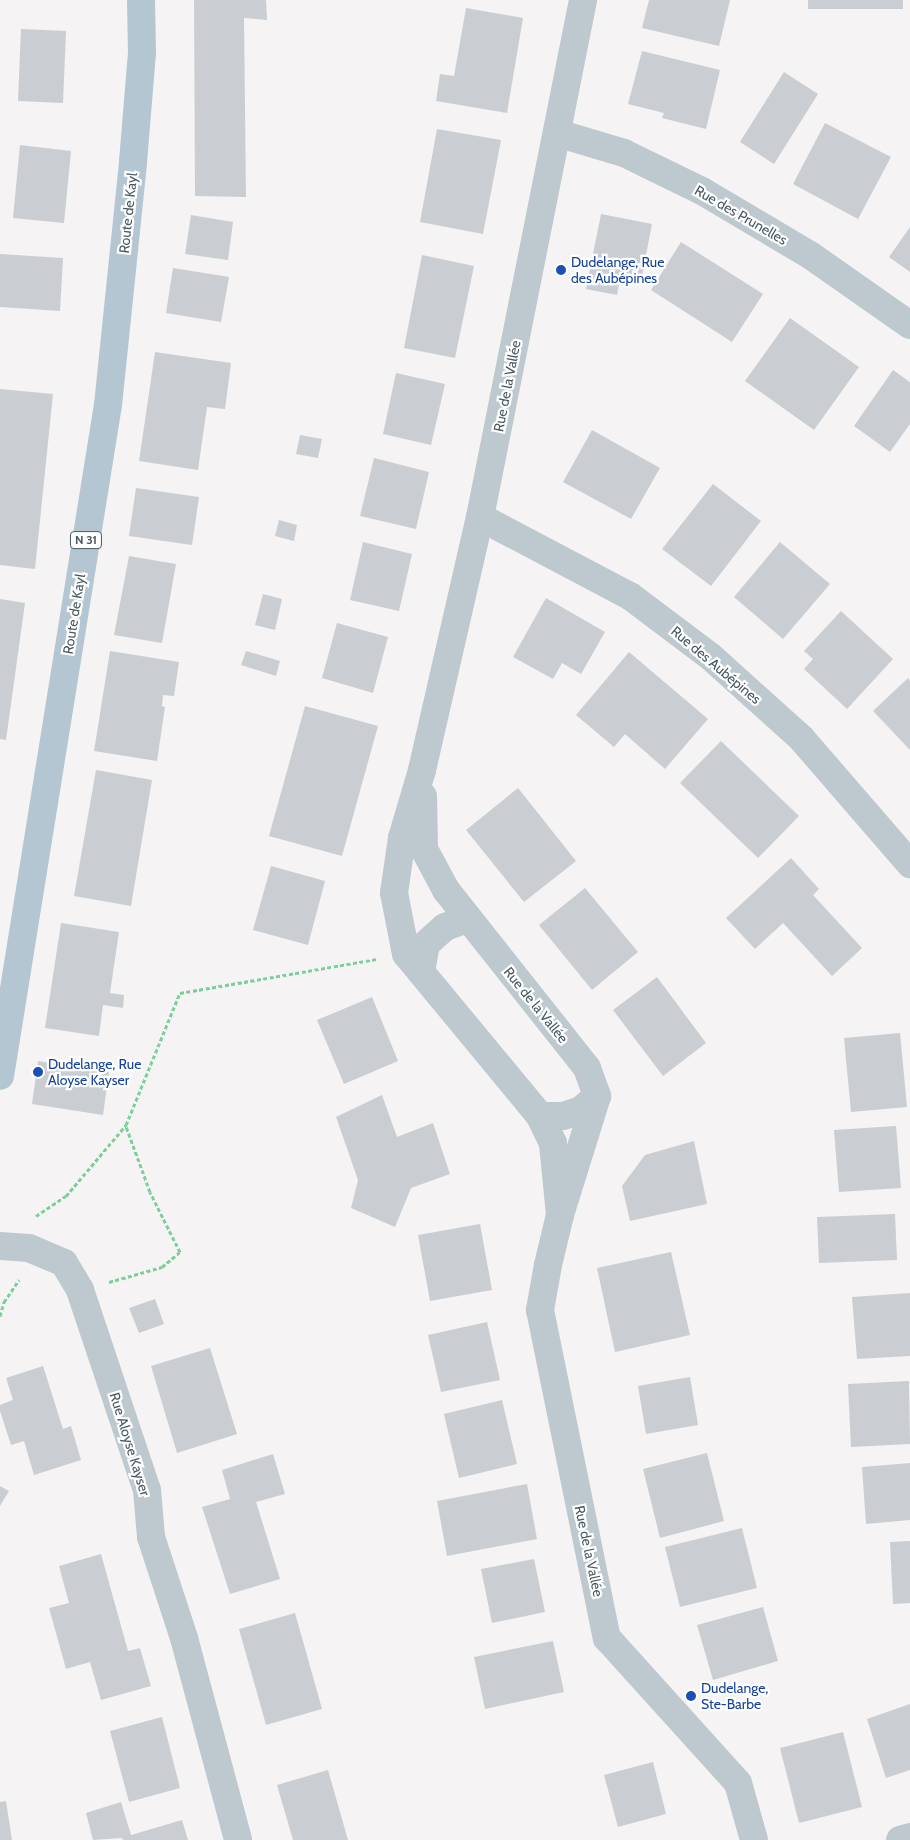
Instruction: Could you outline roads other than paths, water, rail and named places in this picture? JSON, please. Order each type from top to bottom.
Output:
[{"type":"main road","name":"Route de Kayl","points":[[0,1076],[108,405],[133,162],[142,53],[141,0]]},
{"type":"street","name":"Rue de la Vallée","points":[[560,1215],[553,1143],[540,1116],[414,963],[394,893],[402,838],[422,770],[480,517],[583,0]]},
{"type":"street","name":"Rue des Prunelles","points":[[556,133],[624,153],[702,191],[810,255],[910,325]]},
{"type":"street","name":"Rue des Aubépines","points":[[480,517],[630,596],[712,657],[801,738],[910,864]]},
{"type":"street","name":"Rue de la Vallée","points":[[422,770],[424,849],[446,890],[587,1068],[597,1096],[560,1215],[540,1310],[607,1638],[738,1783],[754,1840]]},
{"type":"street","points":[[414,963],[426,944],[445,927],[467,918]]},
{"type":"street","points":[[540,1116],[563,1116],[581,1110],[597,1096]]},
{"type":"street","name":"Rue Aloyse Kayser","points":[[0,1246],[28,1248],[64,1263],[80,1290],[147,1490],[151,1537],[184,1638],[238,1840]]},
{"type":"street","points":[[900,1840],[910,1837]]},
{"type":"place","name":"Dudelange, Rue des Aubépines","points":[[561,270]]},
{"type":"place","name":"Dudelange, Rue Aloyse Kayser","points":[[38,1072]]},
{"type":"place","name":"Dudelange, Ste-Barbe","points":[[691,1696]]}]
